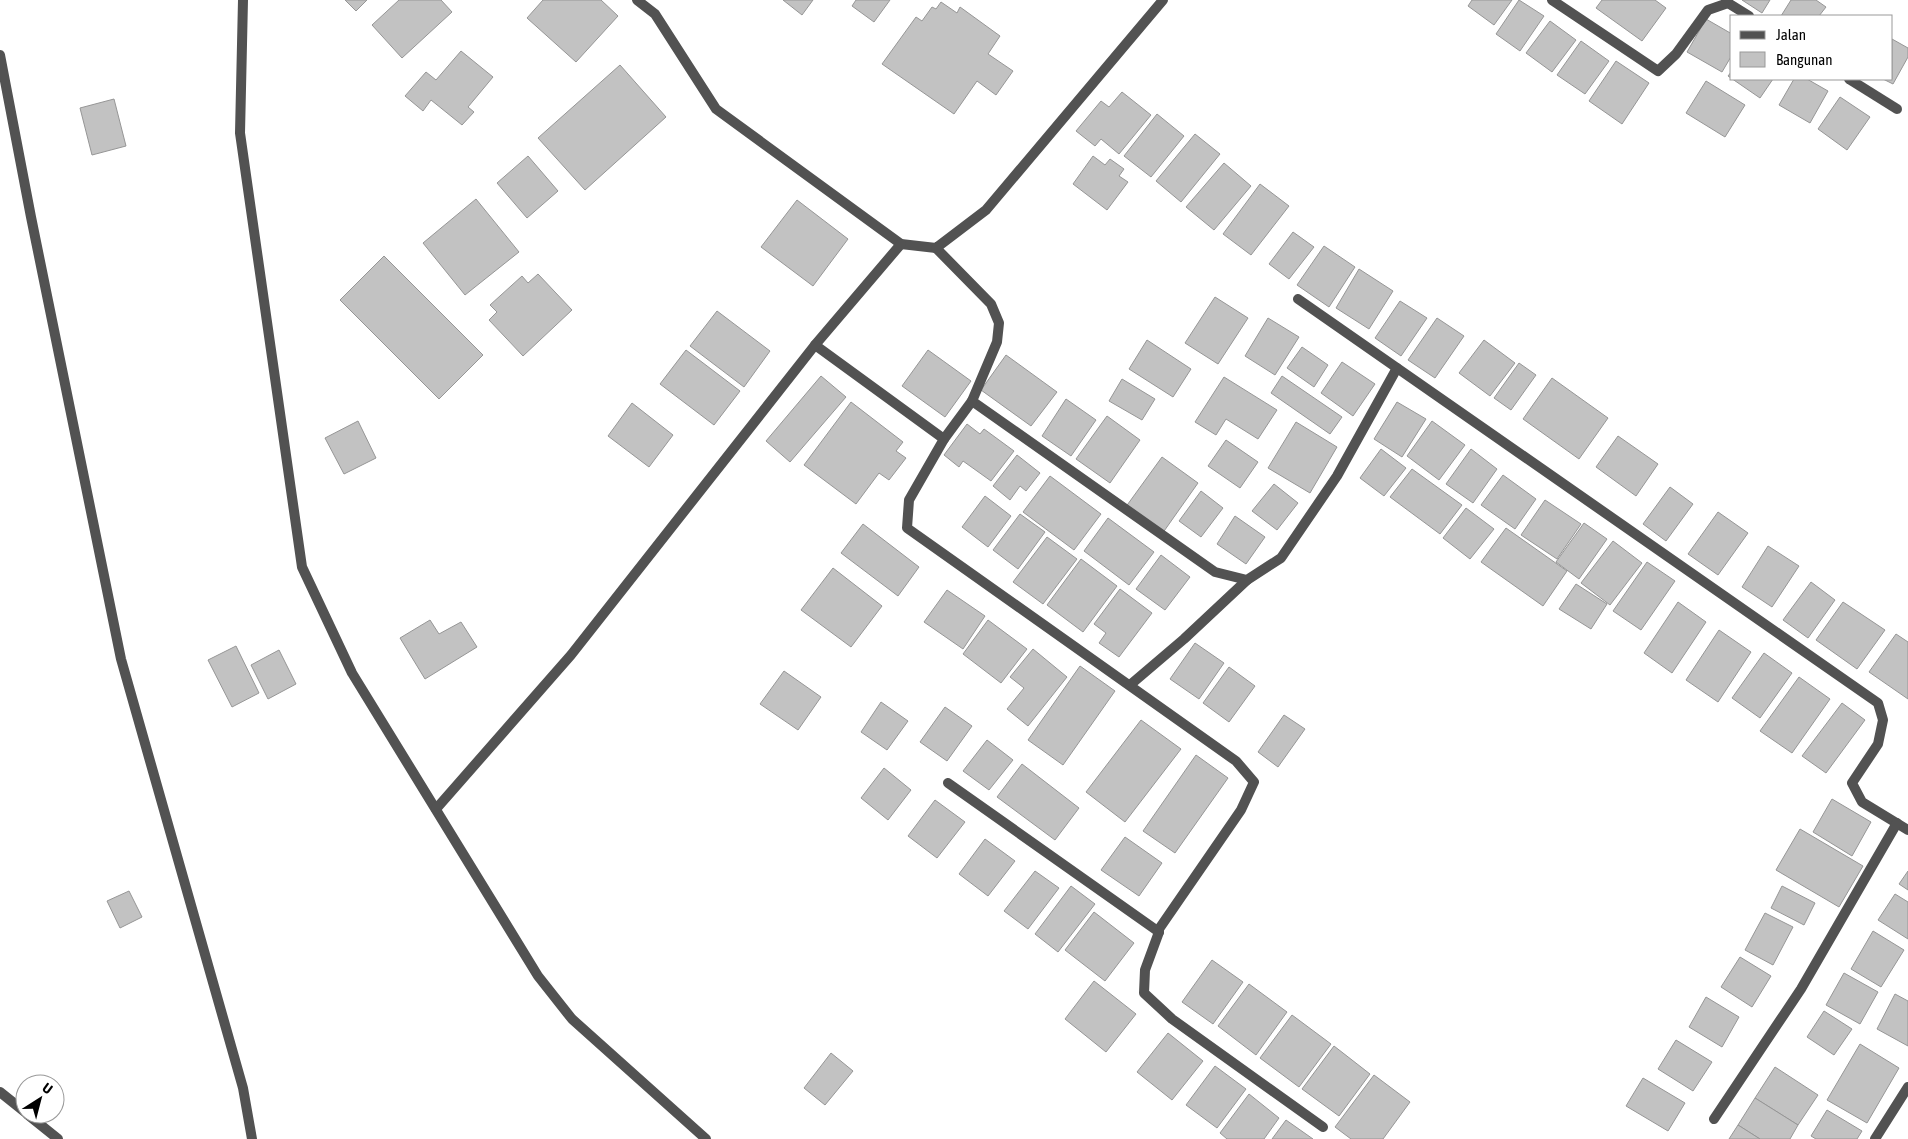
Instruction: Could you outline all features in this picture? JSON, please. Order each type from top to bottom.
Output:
[{"type":"street","points":[[243,0],[240,133],[302,567],[352,673],[538,976],[572,1020],[706,1139]]},
{"type":"street","points":[[637,0],[655,14],[716,109],[901,244],[936,248],[991,304],[998,323],[997,342],[972,401],[944,439],[909,500],[907,528],[1236,761],[1254,782],[1241,810],[1159,929],[1145,970],[1144,993],[1172,1019],[1323,1127]]},
{"type":"street","points":[[936,248],[986,210],[1164,0]]},
{"type":"street","points":[[1552,0],[1658,71],[1676,54],[1708,10],[1728,3],[1747,15]]},
{"type":"street","points":[[0,55],[2,75],[30,217],[120,659],[243,1088],[252,1139]]},
{"type":"street","points":[[1851,80],[1897,109]]},
{"type":"street","points":[[436,809],[571,655],[816,345],[901,244]]},
{"type":"street","points":[[1298,299],[1878,703],[1883,720],[1878,744],[1852,783],[1862,802],[1908,830]]},
{"type":"street","points":[[816,345],[944,439]]},
{"type":"street","points":[[1130,685],[1184,639],[1247,580],[1281,558],[1337,476],[1397,368]]},
{"type":"street","points":[[972,401],[1214,572],[1247,580]]},
{"type":"street","points":[[948,783],[1159,932]]},
{"type":"street","points":[[1714,1119],[1801,989],[1897,823]]},
{"type":"street","points":[[1875,1139],[1908,1087]]},
{"type":"street","points":[[0,1092],[15,1104]]},
{"type":"street","points":[[40,1124],[58,1139]]},
{"type":"building","points":[[345,0],[367,0],[356,11]]},
{"type":"building","points":[[399,0],[441,0],[452,12],[402,58],[372,25]]},
{"type":"building","points":[[543,0],[601,0],[618,16],[576,62],[527,18]]},
{"type":"building","points":[[783,0],[813,0],[802,15]]},
{"type":"building","points":[[856,0],[890,0],[874,22],[852,6]]},
{"type":"building","points":[[1472,0],[1512,0],[1494,25],[1468,6]]},
{"type":"building","points":[[1519,0],[1544,16],[1520,51],[1496,34]]},
{"type":"building","points":[[1602,0],[1655,0],[1666,8],[1642,41],[1596,8]]},
{"type":"building","points":[[1742,0],[1770,0],[1762,13]]},
{"type":"building","points":[[1791,0],[1816,0],[1826,7],[1820,15],[1782,15]]},
{"type":"building","points":[[941,2],[957,13],[960,7],[1000,36],[988,54],[1013,71],[996,95],[977,81],[954,114],[882,64],[916,17],[922,21],[932,7],[936,9]]},
{"type":"building","points":[[1706,19],[1730,33],[1730,58],[1722,72],[1687,52]]},
{"type":"building","points":[[1550,21],[1576,40],[1552,72],[1526,53]]},
{"type":"building","points":[[1893,40],[1908,48],[1908,57],[1893,84],[1885,80],[1893,80]]},
{"type":"building","points":[[1581,41],[1609,61],[1585,94],[1557,75]]},
{"type":"building","points":[[461,51],[493,77],[468,107],[474,112],[462,125],[431,100],[423,111],[405,96],[426,72],[436,80]]},
{"type":"building","points":[[1616,61],[1649,83],[1622,124],[1589,101]]},
{"type":"building","points":[[620,65],[666,117],[585,190],[538,138]]},
{"type":"building","points":[[1733,80],[1772,80],[1760,98]]},
{"type":"building","points":[[1793,80],[1809,80],[1828,91],[1810,123],[1779,105]]},
{"type":"building","points":[[1706,81],[1745,105],[1725,137],[1686,113]]},
{"type":"building","points":[[1122,92],[1151,115],[1119,154],[1101,139],[1095,146],[1076,131],[1101,101],[1109,107]]},
{"type":"building","points":[[1840,97],[1870,117],[1847,150],[1818,129]]},
{"type":"building","points":[[114,99],[126,146],[92,155],[80,108]]},
{"type":"building","points":[[1157,114],[1184,136],[1151,177],[1124,156]]},
{"type":"building","points":[[1195,134],[1220,154],[1181,202],[1156,181]]},
{"type":"building","points":[[528,156],[558,191],[527,218],[497,183]]},
{"type":"building","points":[[1093,156],[1105,165],[1110,159],[1124,169],[1119,176],[1128,182],[1107,210],[1073,184]]},
{"type":"building","points":[[1224,163],[1251,186],[1214,230],[1186,207]]},
{"type":"building","points":[[1260,184],[1289,206],[1251,255],[1223,234]]},
{"type":"building","points":[[476,199],[519,252],[465,295],[423,243]]},
{"type":"building","points":[[797,200],[848,239],[813,286],[761,247]]},
{"type":"building","points":[[1293,232],[1314,247],[1289,279],[1269,264]]},
{"type":"building","points":[[1324,246],[1355,267],[1329,307],[1297,285]]},
{"type":"building","points":[[384,256],[483,355],[439,399],[340,300]]},
{"type":"building","points":[[1359,269],[1393,291],[1369,329],[1336,308]]},
{"type":"building","points":[[538,274],[572,310],[523,356],[489,320],[497,312],[490,305],[522,276],[528,283]]},
{"type":"building","points":[[1215,297],[1248,318],[1218,364],[1185,343]]},
{"type":"building","points":[[1400,301],[1427,318],[1401,356],[1375,338]]},
{"type":"building","points":[[717,311],[770,351],[744,387],[690,346]]},
{"type":"building","points":[[1268,318],[1299,337],[1275,375],[1245,356]]},
{"type":"building","points":[[1437,318],[1464,336],[1435,378],[1408,360]]},
{"type":"building","points":[[1147,340],[1191,369],[1173,397],[1129,369]]},
{"type":"building","points":[[1484,340],[1515,363],[1490,396],[1459,373]]},
{"type":"building","points":[[1302,347],[1328,365],[1314,387],[1287,368]]},
{"type":"building","points":[[686,350],[740,391],[714,425],[660,384]]},
{"type":"building","points":[[928,350],[971,381],[945,417],[902,386]]},
{"type":"building","points":[[1006,355],[1057,392],[1031,426],[981,390]]},
{"type":"building","points":[[1342,362],[1375,384],[1353,416],[1321,393]]},
{"type":"building","points":[[1519,363],[1536,375],[1511,410],[1494,398]]},
{"type":"building","points":[[821,376],[846,397],[790,462],[766,441]]},
{"type":"building","points":[[1282,376],[1342,417],[1330,434],[1271,393]]},
{"type":"building","points":[[1224,377],[1277,410],[1258,439],[1226,419],[1216,435],[1195,422]]},
{"type":"building","points":[[1552,378],[1608,418],[1579,459],[1523,419]]},
{"type":"building","points":[[1122,379],[1155,399],[1142,420],[1109,401]]},
{"type":"building","points":[[1066,399],[1096,420],[1071,456],[1042,436]]},
{"type":"building","points":[[851,402],[903,442],[896,451],[906,458],[889,480],[879,473],[856,504],[804,465]]},
{"type":"building","points":[[1397,402],[1426,419],[1402,457],[1374,439]]},
{"type":"building","points":[[632,403],[673,435],[649,467],[608,436]]},
{"type":"building","points":[[1107,416],[1140,440],[1110,483],[1076,459]]},
{"type":"building","points":[[358,421],[376,458],[344,474],[325,438]]},
{"type":"building","points":[[1432,421],[1465,445],[1439,480],[1407,456]]},
{"type":"building","points":[[1296,422],[1337,447],[1310,493],[1268,468]]},
{"type":"building","points":[[967,424],[980,434],[984,429],[1014,451],[991,481],[963,461],[959,467],[944,455]]},
{"type":"building","points":[[1618,436],[1658,464],[1636,496],[1596,467]]},
{"type":"building","points":[[1226,440],[1258,462],[1240,488],[1208,466]]},
{"type":"building","points":[[1381,449],[1406,468],[1384,496],[1360,478]]},
{"type":"building","points":[[1471,449],[1497,469],[1473,503],[1446,484]]},
{"type":"building","points":[[1017,455],[1040,473],[1026,491],[1020,486],[1010,500],[993,486]]},
{"type":"building","points":[[1162,457],[1198,483],[1162,534],[1125,508]]},
{"type":"building","points":[[1412,469],[1462,505],[1440,534],[1390,497]]},
{"type":"building","points":[[1503,475],[1536,499],[1515,529],[1481,505]]},
{"type":"building","points":[[1050,476],[1101,514],[1074,550],[1023,512]]},
{"type":"building","points":[[1274,484],[1298,503],[1277,530],[1252,511]]},
{"type":"building","points":[[1670,487],[1693,504],[1666,541],[1643,524]]},
{"type":"building","points":[[1201,491],[1223,508],[1201,537],[1179,521]]},
{"type":"building","points":[[985,496],[1011,516],[988,547],[962,527]]},
{"type":"building","points":[[1545,500],[1581,524],[1557,559],[1521,535]]},
{"type":"building","points":[[1466,508],[1494,529],[1470,559],[1443,538]]},
{"type":"building","points":[[1718,512],[1748,533],[1718,575],[1688,554]]},
{"type":"building","points":[[1020,514],[1045,532],[1018,569],[993,550]]},
{"type":"building","points":[[1235,516],[1265,537],[1246,564],[1217,544]]},
{"type":"building","points":[[1108,518],[1154,552],[1129,585],[1084,551]]},
{"type":"building","points":[[1584,523],[1607,539],[1579,579],[1556,562]]},
{"type":"building","points":[[863,524],[919,567],[898,596],[841,553]]},
{"type":"building","points":[[1506,528],[1567,571],[1543,606],[1481,562]]},
{"type":"building","points":[[1047,537],[1077,559],[1043,604],[1013,582]]},
{"type":"building","points":[[1613,541],[1642,563],[1610,605],[1581,583]]},
{"type":"building","points":[[1768,546],[1799,566],[1772,607],[1742,587]]},
{"type":"building","points":[[1161,555],[1190,577],[1165,610],[1136,589]]},
{"type":"building","points":[[1081,559],[1117,586],[1083,632],[1047,605]]},
{"type":"building","points":[[1647,562],[1675,581],[1641,630],[1613,611]]},
{"type":"building","points":[[833,568],[882,606],[851,647],[801,610]]},
{"type":"building","points":[[1811,582],[1835,600],[1808,638],[1783,620]]},
{"type":"building","points":[[1576,584],[1607,604],[1591,629],[1559,609]]},
{"type":"building","points":[[1120,589],[1152,613],[1119,657],[1099,643],[1106,633],[1094,624]]},
{"type":"building","points":[[947,590],[985,616],[963,649],[924,622]]},
{"type":"building","points":[[1678,602],[1706,622],[1672,673],[1644,653]]},
{"type":"building","points":[[1843,602],[1885,630],[1857,669],[1816,640]]},
{"type":"building","points":[[430,620],[439,634],[461,622],[477,647],[425,679],[400,638]]},
{"type":"building","points":[[988,620],[1027,649],[1001,683],[963,654]]},
{"type":"building","points":[[1719,630],[1751,652],[1718,702],[1686,680]]},
{"type":"building","points":[[1896,634],[1908,642],[1908,699],[1869,672]]},
{"type":"building","points":[[1195,643],[1224,663],[1199,699],[1170,679]]},
{"type":"building","points":[[236,646],[259,693],[232,707],[208,660]]},
{"type":"building","points":[[1033,649],[1067,677],[1028,726],[1007,709],[1024,688],[1010,677]]},
{"type":"building","points":[[279,650],[296,684],[268,699],[251,665]]},
{"type":"building","points":[[1764,653],[1792,673],[1760,718],[1732,698]]},
{"type":"building","points":[[1080,666],[1115,691],[1063,765],[1028,740]]},
{"type":"building","points":[[1229,667],[1255,686],[1229,722],[1203,703]]},
{"type":"building","points":[[784,671],[821,697],[798,730],[760,704]]},
{"type":"building","points":[[1799,677],[1830,699],[1792,753],[1760,731]]},
{"type":"building","points":[[881,702],[908,721],[887,750],[861,732]]},
{"type":"building","points":[[1842,703],[1865,720],[1826,773],[1802,756]]},
{"type":"building","points":[[945,707],[972,726],[947,761],[920,742]]},
{"type":"building","points":[[1284,715],[1305,729],[1278,767],[1258,752]]},
{"type":"building","points":[[1141,720],[1181,749],[1125,822],[1086,792]]},
{"type":"building","points":[[987,740],[1013,760],[989,790],[963,771]]},
{"type":"building","points":[[1196,755],[1228,778],[1175,853],[1143,831]]},
{"type":"building","points":[[1022,764],[1079,808],[1055,840],[997,797]]},
{"type":"building","points":[[884,768],[911,790],[888,820],[861,798]]},
{"type":"building","points":[[1832,799],[1871,822],[1852,856],[1813,832]]},
{"type":"building","points":[[935,800],[965,822],[937,858],[908,836]]},
{"type":"building","points":[[1800,829],[1863,866],[1839,907],[1776,870]]},
{"type":"building","points":[[1125,837],[1162,863],[1139,896],[1101,870]]},
{"type":"building","points":[[985,839],[1015,861],[988,896],[959,874]]},
{"type":"building","points":[[1035,871],[1059,888],[1028,929],[1004,911]]},
{"type":"building","points":[[1908,871],[1908,890],[1899,884]]},
{"type":"building","points":[[1071,886],[1095,904],[1058,952],[1035,934]]},
{"type":"building","points":[[1782,886],[1815,903],[1804,925],[1771,908]]},
{"type":"building","points":[[129,891],[142,917],[120,928],[107,901]]},
{"type":"building","points":[[1895,894],[1908,902],[1908,939],[1878,920]]},
{"type":"building","points":[[1094,912],[1134,943],[1105,981],[1065,950]]},
{"type":"building","points":[[1765,913],[1793,927],[1773,965],[1745,950]]},
{"type":"building","points":[[1873,931],[1904,950],[1881,987],[1851,969]]},
{"type":"building","points":[[1740,957],[1771,976],[1752,1007],[1721,987]]},
{"type":"building","points":[[1212,960],[1243,982],[1213,1024],[1182,1002]]},
{"type":"building","points":[[1844,973],[1878,992],[1860,1024],[1826,1005]]},
{"type":"building","points":[[1094,981],[1136,1014],[1106,1052],[1065,1019]]},
{"type":"building","points":[[1249,984],[1287,1012],[1256,1055],[1218,1026]]},
{"type":"building","points":[[1895,994],[1908,1001],[1908,1046],[1877,1029]]},
{"type":"building","points":[[1706,997],[1739,1017],[1722,1047],[1689,1027]]},
{"type":"building","points":[[1824,1011],[1852,1029],[1834,1055],[1807,1037]]},
{"type":"building","points":[[1292,1015],[1331,1044],[1299,1087],[1260,1058]]},
{"type":"building","points":[[1168,1033],[1203,1061],[1172,1100],[1137,1072]]},
{"type":"building","points":[[1676,1040],[1712,1062],[1693,1091],[1658,1069]]},
{"type":"building","points":[[1860,1044],[1899,1068],[1867,1123],[1827,1100]]},
{"type":"building","points":[[1334,1046],[1370,1074],[1339,1116],[1302,1089]]},
{"type":"building","points":[[831,1053],[853,1071],[825,1105],[804,1088]]},
{"type":"building","points":[[1215,1066],[1246,1089],[1217,1128],[1186,1105]]},
{"type":"building","points":[[1775,1067],[1818,1095],[1798,1125],[1755,1098]]},
{"type":"building","points":[[1374,1075],[1410,1102],[1383,1139],[1351,1139],[1335,1127]]},
{"type":"building","points":[[1643,1078],[1685,1103],[1668,1131],[1626,1106]]},
{"type":"building","points":[[1249,1094],[1279,1118],[1264,1139],[1227,1139],[1220,1133]]},
{"type":"building","points":[[1755,1098],[1798,1125],[1790,1139],[1760,1139],[1738,1125]]},
{"type":"building","points":[[1827,1110],[1862,1131],[1857,1139],[1816,1139],[1811,1136]]},
{"type":"building","points":[[1286,1120],[1313,1139],[1272,1139]]},
{"type":"building","points":[[1738,1125],[1760,1139],[1729,1139]]}]
